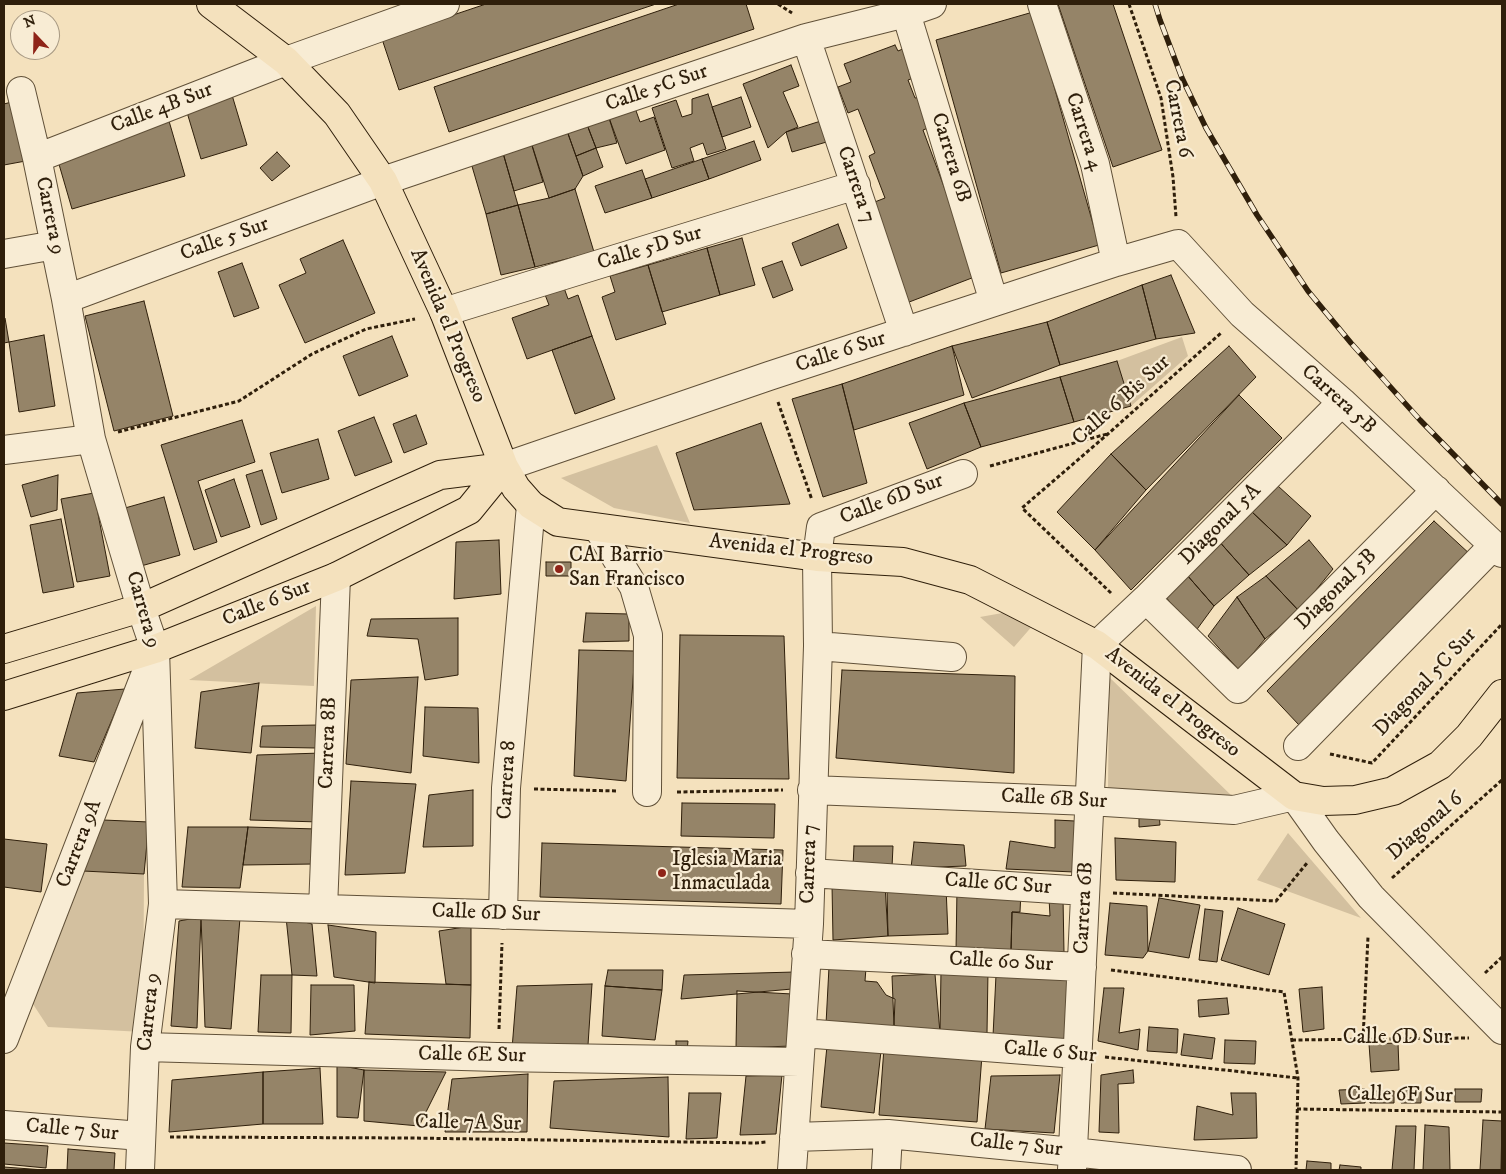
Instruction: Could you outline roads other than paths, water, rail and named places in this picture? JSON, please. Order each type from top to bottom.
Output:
[{"type":"main road","name":"Avenida el Progreso","points":[[211,4],[286,61],[337,114],[383,181],[444,312],[504,467],[516,488],[530,504],[558,522],[817,557],[903,562],[970,580],[1097,645],[1294,796],[1322,801],[1355,800],[1393,791],[1440,766],[1469,736],[1502,694]]},
{"type":"main road","name":"Calle 6 Sur","points":[[4,696],[156,649],[336,577],[469,510],[504,467]]},
{"type":"main road","name":"Calle 6 Sur","points":[[4,649],[141,608],[440,475],[504,467]]},
{"type":"street","name":"Calle 4B Sur","points":[[37,158],[286,61],[445,4]]},
{"type":"street","name":"Calle 5C Sur","points":[[383,181],[806,38],[906,13],[932,4]]},
{"type":"street","name":"Carrera 4","points":[[1042,4],[1095,164],[1116,262]]},
{"type":"street","name":"Carrera 6B","points":[[906,13],[994,302]]},
{"type":"street","name":"Carrera 7","points":[[806,38],[904,332]]},
{"type":"street","name":"Carrera 9","points":[[21,91],[66,299],[90,440],[141,608],[156,649],[163,904],[145,1047],[140,1170]]},
{"type":"street","name":"Calle 5 Sur","points":[[66,299],[383,181]]},
{"type":"street","name":"Calle 5D Sur","points":[[444,312],[856,185]]},
{"type":"street","name":"Calle 6 Sur","points":[[504,467],[769,376],[1116,262],[1178,244]]},
{"type":"street","name":"Carrera 5B","points":[[1178,244],[1242,314],[1342,402],[1498,549]]},
{"type":"street","points":[[4,254],[55,245]]},
{"type":"street","name":"Diagonal 5A","points":[[1097,645],[1139,606],[1342,402]]},
{"type":"street","points":[[4,450],[90,440]]},
{"type":"street","name":"Calle 6D Sur","points":[[817,557],[822,527],[962,474]]},
{"type":"street","name":"Diagonal 5B","points":[[1139,606],[1238,689],[1436,490]]},
{"type":"street","name":"Carrera 8","points":[[503,915],[506,788],[530,504]]},
{"type":"street","points":[[598,528],[634,588],[648,636],[647,792]]},
{"type":"street","points":[[1298,746],[1498,549]]},
{"type":"street","name":"Carrera 7","points":[[792,1170],[809,924],[818,646],[817,557]]},
{"type":"street","name":"Carrera 8B","points":[[324,909],[336,577]]},
{"type":"street","name":"Carrera 6B","points":[[1073,1161],[1097,645]]},
{"type":"street","points":[[818,646],[952,657]]},
{"type":"street","name":"Carrera 9A","points":[[4,1039],[156,649]]},
{"type":"street","name":"Calle 6B Sur","points":[[812,790],[1234,810],[1294,796]]},
{"type":"street","name":"Avenida el Progreso","points":[[1294,796],[1370,897],[1502,1030]]},
{"type":"street","name":"Calle 6C Sur","points":[[810,873],[1085,891]]},
{"type":"street","name":"Calle 6D Sur","points":[[163,904],[809,924]]},
{"type":"street","name":"Calle 60 Sur","points":[[806,954],[1082,966]]},
{"type":"street","name":"Calle 6 Sur","points":[[802,1033],[1077,1054]]},
{"type":"street","name":"Calle 6E Sur","points":[[145,1047],[498,1057],[799,1062]]},
{"type":"street","name":"Calle 7 Sur","points":[[4,1125],[141,1136]]},
{"type":"street","points":[[886,1170],[888,1134]]},
{"type":"street","name":"Calle 7 Sur","points":[[794,1137],[888,1134],[1073,1161],[1237,1170]]},
{"type":"railway","points":[[1155,4],[1182,78],[1206,128],[1257,215],[1308,291],[1351,343],[1420,420],[1502,504]]},
{"type":"place","name":"CAI Barrio San Francisco","points":[[559,569]]},
{"type":"place","name":"Iglesia Maria Inmaculada","points":[[662,873]]}]
